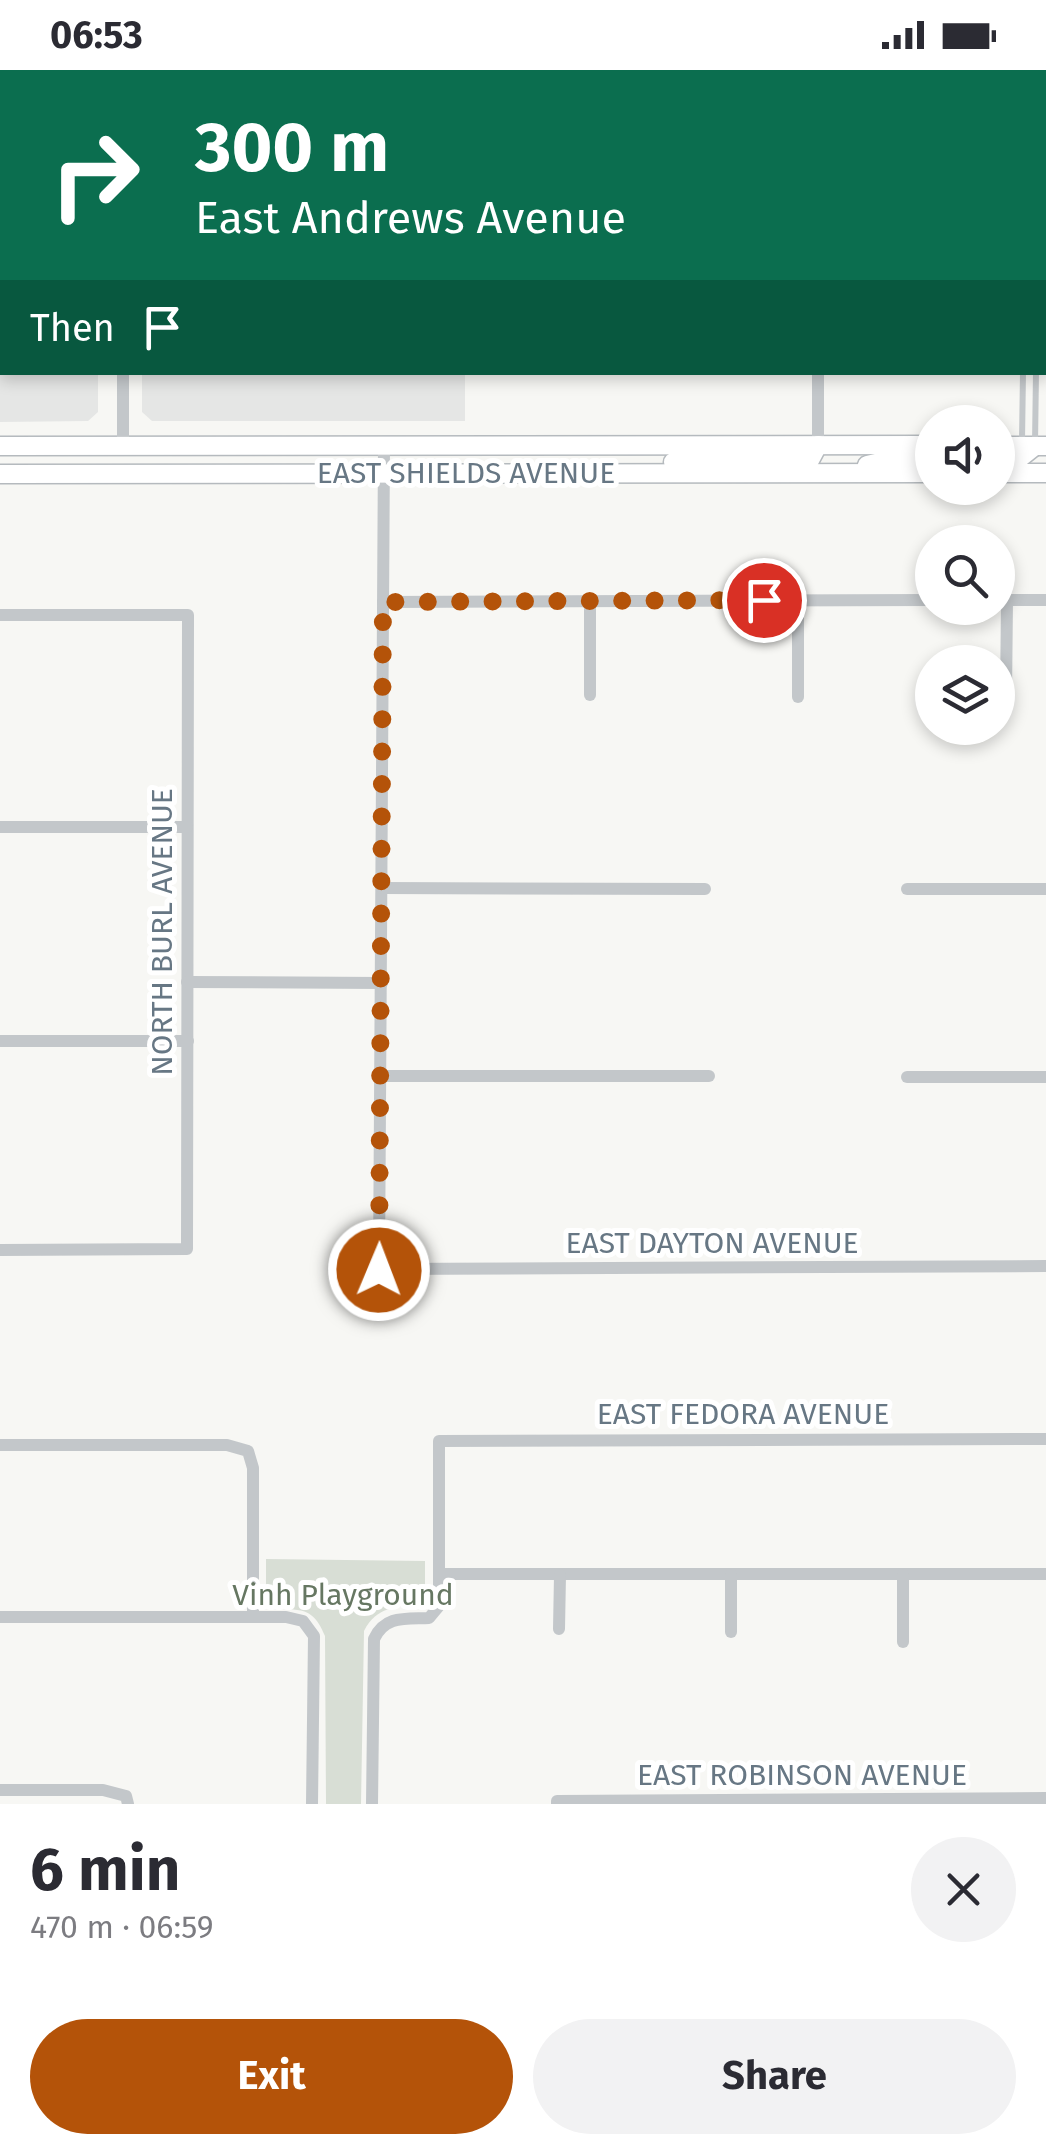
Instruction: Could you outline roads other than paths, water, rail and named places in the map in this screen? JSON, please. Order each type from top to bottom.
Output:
[{"type":"main road","points":[[614,472],[682,460],[810,460],[818,445]]},
{"type":"main road","name":"EAST SHIELDS AVENUE","points":[[0,446],[915,446]]},
{"type":"main road","points":[[822,472],[889,460],[915,460]]},
{"type":"main road","name":"EAST SHIELDS AVENUE","points":[[0,474],[915,473]]},
{"type":"main road","points":[[1015,473],[1046,473]]},
{"type":"street","points":[[122,375],[123,447]]},
{"type":"street","points":[[818,375],[818,445]]},
{"type":"street","points":[[384,446],[382,1076],[709,1076]]},
{"type":"street","points":[[798,600],[798,697]]},
{"type":"street","points":[[383,602],[915,600]]},
{"type":"street","points":[[1015,600],[1046,600]]},
{"type":"street","points":[[590,602],[590,695]]},
{"type":"street","name":"NORTH BURL AVENUE","points":[[0,615],[188,614],[187,1249],[0,1250]]},
{"type":"street","points":[[0,827],[187,826]]},
{"type":"street","points":[[382,888],[705,889]]},
{"type":"street","points":[[908,889],[1046,889]]},
{"type":"street","points":[[187,982],[382,982]]},
{"type":"street","points":[[0,1041],[188,1041]]},
{"type":"street","name":"EAST DAYTON AVENUE","points":[[382,1076],[379,1270],[1046,1266]]},
{"type":"street","points":[[907,1077],[1046,1077]]},
{"type":"street","name":"EAST FEDORA AVENUE","points":[[439,1574],[439,1441],[1046,1439]]},
{"type":"street","points":[[0,1445],[227,1446],[248,1451],[253,1468],[252,1617]]},
{"type":"street","points":[[372,1804],[374,1639],[380,1626],[394,1619],[429,1618],[439,1606],[439,1574],[1046,1574]]},
{"type":"street","points":[[560,1575],[560,1628]]},
{"type":"street","points":[[731,1575],[731,1632]]},
{"type":"street","points":[[903,1575],[903,1642]]},
{"type":"street","points":[[0,1617],[252,1617],[303,1621],[314,1636],[312,1804]]},
{"type":"street","points":[[0,1790],[102,1790],[127,1800]]},
{"type":"street","name":"EAST ROBINSON AVENUE","points":[[557,1802],[1046,1798]]},
{"type":"lane","points":[[1024,375],[1034,446]]},
{"type":"lane","points":[[1034,446],[1036,375]]},
{"type":"park label","name":"Vinh Playground","points":[[343,1595]]}]
